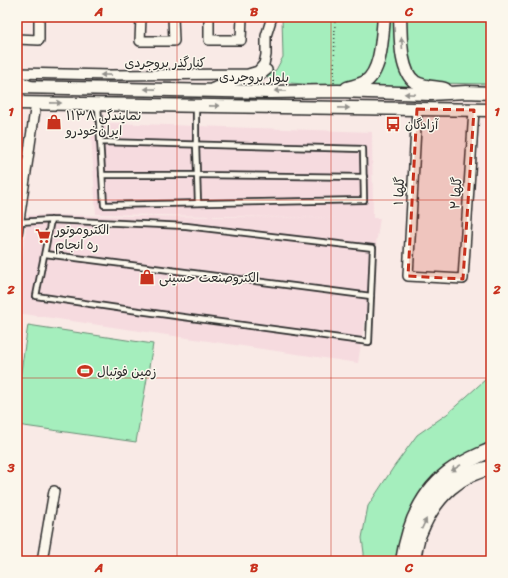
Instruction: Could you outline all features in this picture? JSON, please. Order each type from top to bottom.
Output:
[{"type":"main road","points":[[336,89],[364,83],[374,72],[379,57],[384,17]]},
{"type":"main road","points":[[400,17],[403,61],[410,77],[415,82],[422,85],[466,92]]},
{"type":"main road","name":"بلوار بروجردی","points":[[17,87],[270,92],[336,89],[430,94],[466,92],[491,93]]},
{"type":"main road","points":[[17,103],[491,110]]},
{"type":"main road","points":[[403,561],[408,535],[418,509],[426,497],[447,474],[462,464],[491,450]]},
{"type":"main road","points":[[413,561],[417,538],[428,515],[442,495],[468,475],[479,470],[491,468]]},
{"type":"street","points":[[17,39],[39,40],[39,17]]},
{"type":"street","points":[[140,17],[140,41],[174,41],[173,17]]},
{"type":"street","points":[[209,17],[209,40],[241,40],[242,17]]},
{"type":"street","points":[[209,90],[234,81],[257,78],[266,71],[271,58],[271,19]]},
{"type":"street","name":"کنارگذر بروجردی","points":[[17,73],[110,75],[248,74],[258,71],[264,64],[266,55],[266,36],[271,19]]},
{"type":"street","points":[[17,80],[34,87]]},
{"type":"street","points":[[17,234],[36,103]]},
{"type":"street","name":"گلها ۱","points":[[417,108],[408,276],[463,279]]},
{"type":"street","name":"گلها ۲","points":[[463,279],[474,110]]},
{"type":"street","points":[[42,561],[54,491]]},
{"type":"lane","points":[[98,104],[100,142],[104,205],[364,200],[363,149],[100,142]]},
{"type":"lane","points":[[196,106],[198,204]]},
{"type":"lane","points":[[102,175],[364,177]]},
{"type":"lane","points":[[19,222],[51,220],[186,226],[373,248],[369,342],[36,296],[51,220]]},
{"type":"lane","points":[[45,254],[371,296]]},
{"type":"path","points":[[335,17],[336,89]]},
{"type":"highlighted area","points":[[417,109],[474,110],[463,279],[408,276]]},
{"type":"shaded area","points":[[111,123],[372,132],[373,218],[380,218],[358,363],[17,313],[17,291],[28,215],[344,218],[96,214],[91,132]]},
{"type":"green space","points":[[282,17],[380,17],[372,69],[351,85],[334,86],[290,83],[272,80],[264,76],[276,70],[283,57]]},
{"type":"green space","points":[[389,17],[395,17],[398,59],[421,87],[370,86],[378,76],[381,69]]},
{"type":"green space","points":[[405,17],[491,17],[491,84],[431,83],[418,79],[408,67]]},
{"type":"green space","name":"زمین فوتبال","points":[[28,325],[153,344],[136,442],[17,425],[17,398]]},
{"type":"green space","points":[[491,351],[491,444],[399,561],[364,561],[362,538],[368,506],[417,435],[447,414],[486,379]]},
{"type":"place","name":"نمایندگی ۱۱۳۸ ایران‌خودرو","points":[[54,122]]},
{"type":"place","name":"آزادگان","points":[[393,124]]},
{"type":"place","name":"الکتروموتور ره انجام","points":[[43,236]]},
{"type":"place","name":"الکتروصنعت حسینی","points":[[147,277]]},
{"type":"place","name":"زمین فوتبال","points":[[85,371]]}]
